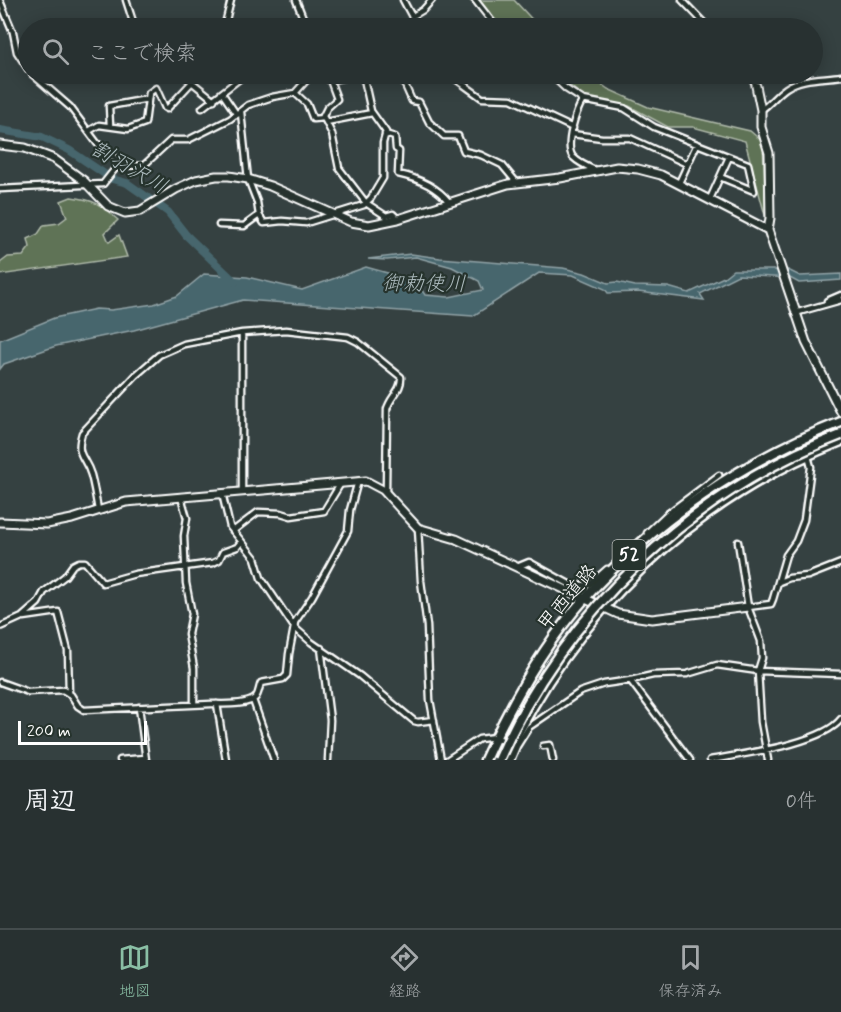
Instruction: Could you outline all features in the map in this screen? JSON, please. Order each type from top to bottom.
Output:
[{"type":"highway","name":"甲西道路","points":[[485,760],[495,737],[535,668],[585,599],[639,546],[694,501],[762,458],[841,422]]},
{"type":"highway","points":[[499,760],[536,691],[571,638],[607,595],[646,557],[689,521],[736,488],[783,461],[841,435]]},
{"type":"highway","name":"甲西道路","points":[[505,760],[550,677],[603,608],[650,560],[699,519],[757,481],[808,454],[841,441]]},
{"type":"street","points":[[126,0],[132,18]]},
{"type":"street","points":[[226,18],[231,0]]},
{"type":"street","points":[[296,0],[303,18]]},
{"type":"street","points":[[403,0],[412,16],[423,10],[432,0]]},
{"type":"street","points":[[475,0],[489,18]]},
{"type":"street","points":[[682,0],[699,18]]},
{"type":"street","points":[[0,1],[13,32],[18,54]]},
{"type":"street","points":[[823,78],[841,76]]},
{"type":"street","points":[[44,84],[70,107],[89,132],[120,165]]},
{"type":"street","points":[[89,132],[99,125],[128,129],[145,123],[149,93],[156,88],[167,109],[190,84]]},
{"type":"street","points":[[194,84],[214,100]]},
{"type":"street","points":[[202,108],[233,84]]},
{"type":"street","points":[[0,189],[88,185],[106,182],[120,165],[143,166],[171,140],[188,140],[239,113],[248,105],[295,93],[303,84]]},
{"type":"street","points":[[331,84],[337,99],[327,108],[324,120],[336,148],[339,168],[366,203],[382,214],[386,216],[393,214],[398,219]]},
{"type":"street","points":[[365,84],[372,113],[386,134],[395,137],[396,149],[399,152],[398,174],[419,179],[440,191],[448,202]]},
{"type":"street","points":[[404,84],[412,101],[419,102],[429,122],[444,136],[458,136],[464,150],[502,165],[517,183]]},
{"type":"street","points":[[463,84],[482,98],[511,99],[573,128]]},
{"type":"street","points":[[561,84],[583,100],[624,108],[654,127],[748,164],[754,191],[720,177]]},
{"type":"street","points":[[761,110],[793,84]]},
{"type":"street","points":[[756,86],[761,110],[761,127],[769,153],[770,218],[768,230],[794,311],[816,365],[841,412]]},
{"type":"street","points":[[222,93],[239,113],[248,179],[257,202],[259,215],[264,223],[282,221],[306,223],[366,203],[383,178],[383,143],[386,134]]},
{"type":"street","points":[[295,93],[307,104],[313,119],[324,120],[372,113]]},
{"type":"street","points":[[110,126],[109,106],[148,99]]},
{"type":"street","points":[[583,100],[573,128],[570,152],[579,162],[595,170]]},
{"type":"street","points":[[572,134],[602,138],[630,138],[687,164]]},
{"type":"street","points":[[679,183],[697,144]]},
{"type":"street","points":[[0,146],[25,148],[44,154],[64,165],[108,206],[125,213],[140,211],[196,180],[216,176],[248,179],[270,186],[351,222],[369,225],[398,219],[494,188],[617,166],[661,175],[768,230]]},
{"type":"street","points":[[710,199],[729,157]]},
{"type":"street","points":[[219,225],[244,226],[259,215]]},
{"type":"street","points":[[822,304],[841,295]]},
{"type":"street","points":[[794,311],[841,300]]},
{"type":"street","points":[[98,510],[92,478],[80,451],[82,433],[136,375],[159,356],[184,344],[242,333],[285,330],[348,337],[358,342],[401,377],[399,389],[389,401],[387,409],[386,492]]},
{"type":"street","points":[[242,333],[242,491]]},
{"type":"street","points":[[0,522],[47,524],[72,519],[126,502],[342,482],[372,483],[386,492],[418,528],[449,536],[603,608],[629,617],[652,618],[771,604],[786,555],[796,541],[804,520],[811,467],[808,454]]},
{"type":"street","points":[[515,567],[529,562],[571,585],[590,585],[667,514],[719,476]]},
{"type":"street","points":[[0,682],[28,692],[57,689],[69,694],[84,710],[194,704],[223,705],[253,700],[258,695],[261,683],[283,679],[287,675],[294,627],[348,531],[350,510],[358,481]]},
{"type":"street","points":[[233,531],[258,512],[291,516],[324,511],[331,496],[342,482]]},
{"type":"street","points":[[222,493],[230,527],[255,558],[261,578],[294,627],[393,702],[414,721],[434,720]]},
{"type":"street","points":[[181,497],[187,518],[183,536],[192,614],[188,634],[194,668],[194,704]]},
{"type":"street","points":[[418,528],[421,581],[427,626],[429,691],[441,760]]},
{"type":"street","points":[[22,617],[38,603],[44,592],[79,562],[85,562],[103,583],[135,574],[216,562],[223,552],[237,547],[241,542]]},
{"type":"street","points":[[738,542],[748,607],[761,641],[762,658],[758,671],[761,722],[768,760]]},
{"type":"street","points":[[779,582],[789,578],[808,576],[841,563]]},
{"type":"street","points":[[0,627],[22,617],[58,612],[68,651],[69,694]]},
{"type":"street","points":[[321,648],[330,720],[328,760]]},
{"type":"street","points":[[511,760],[514,745],[529,727],[580,692],[604,684],[652,675],[687,674],[717,665],[758,671],[840,674],[841,683]]},
{"type":"street","points":[[630,680],[690,760]]},
{"type":"street","points":[[253,700],[274,760]]},
{"type":"street","points":[[217,704],[226,760]]},
{"type":"street","points":[[120,760],[145,759],[139,707]]},
{"type":"street","points":[[710,760],[808,739],[835,727],[841,719]]},
{"type":"street","points":[[447,760],[479,739],[495,737],[514,745]]},
{"type":"street","points":[[543,746],[550,745],[553,760]]},
{"type":"green space","points":[[469,0],[514,0],[531,18],[491,18]]},
{"type":"green space","points":[[568,84],[601,84],[648,107],[750,131],[763,142],[766,219],[745,141],[693,127],[668,127],[629,106],[584,97]]},
{"type":"green space","points":[[71,197],[97,204],[118,220],[105,233],[109,242],[119,235],[127,257],[0,275],[0,263],[8,257],[23,256],[30,247],[28,239],[38,234],[44,225],[59,223],[67,217],[61,201]]},
{"type":"water","points":[[411,254],[563,268],[584,273],[608,283],[668,287],[689,293],[724,277],[733,270],[788,270],[800,276],[841,274],[841,280],[799,283],[790,278],[738,275],[700,294],[704,300],[638,292],[608,293],[605,289],[573,275],[539,273],[473,316],[243,300],[134,330],[56,346],[4,364],[0,369],[0,340],[54,318],[96,309],[111,310],[154,304],[177,296],[204,274],[247,277],[302,290],[366,267],[416,281],[425,295],[449,297],[483,290],[479,281],[452,267],[416,257],[368,259]]},
{"type":"waterway","name":"割羽沢川","points":[[0,130],[42,137],[69,150],[112,179],[127,183],[168,212],[186,235],[235,282]]},
{"type":"water label","name":"御勅使川","points":[[424,284]]}]
